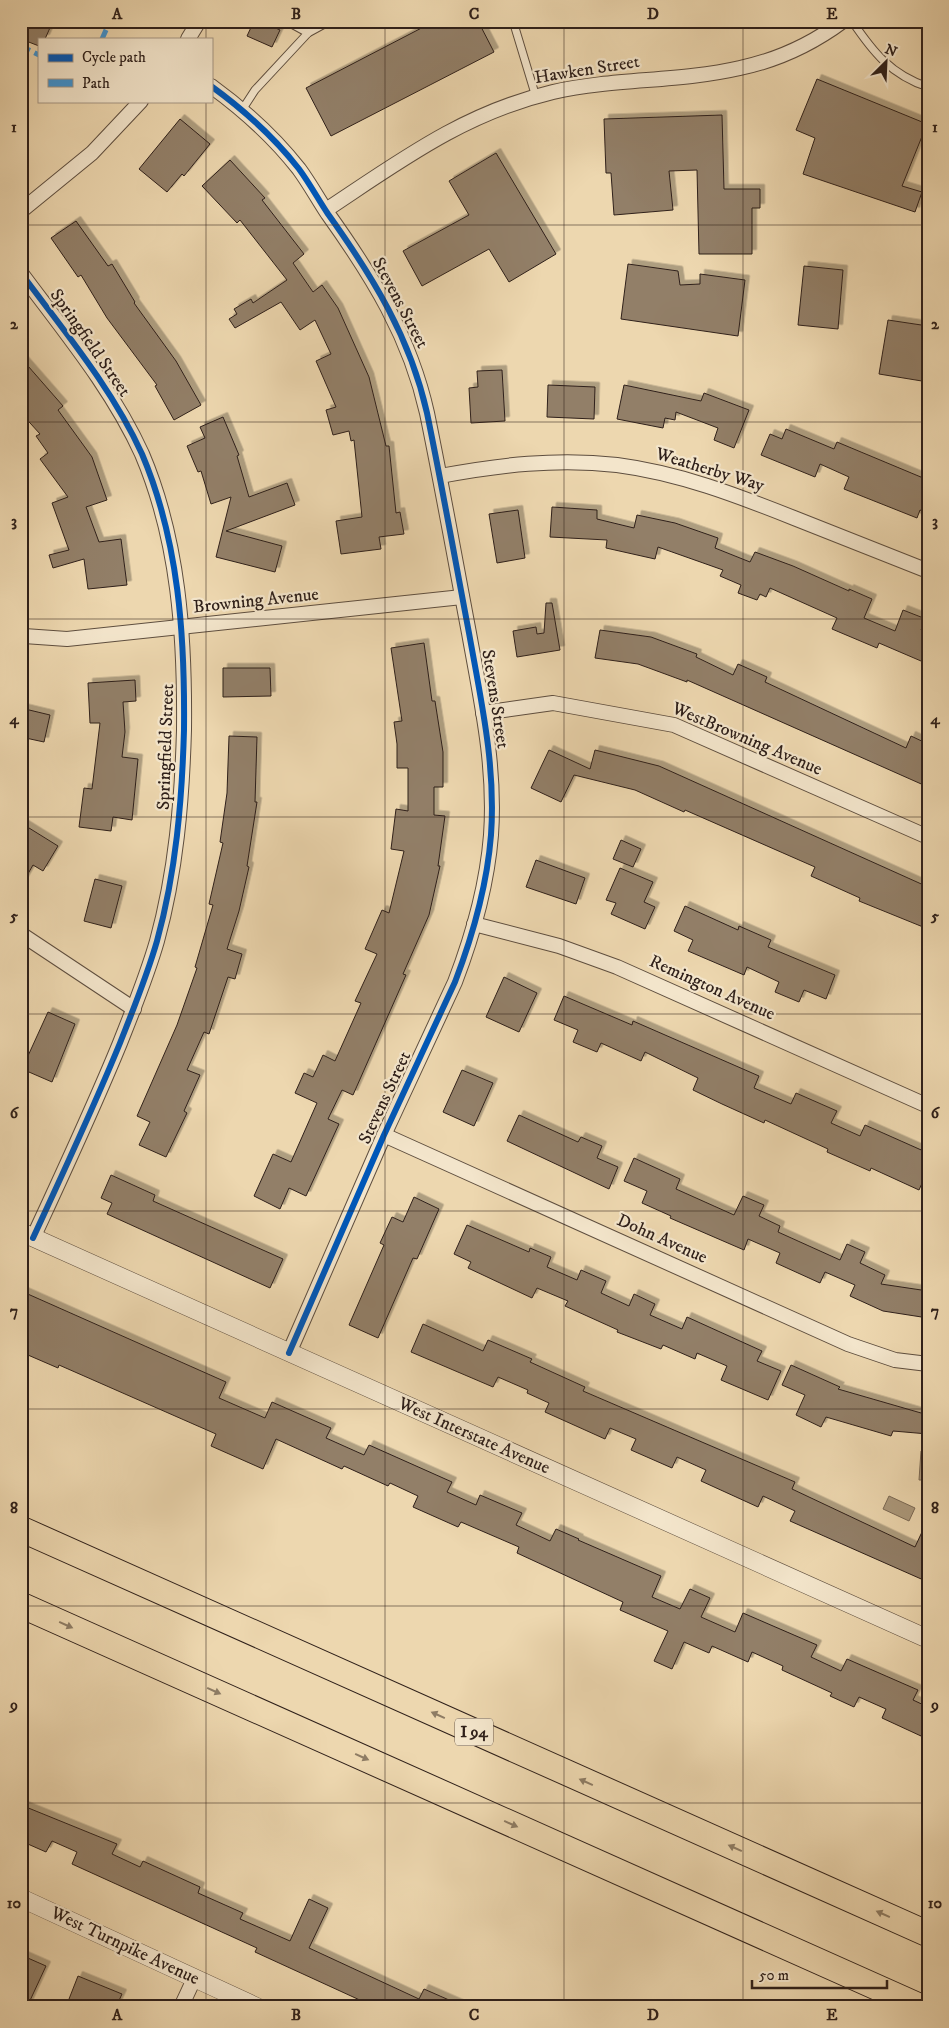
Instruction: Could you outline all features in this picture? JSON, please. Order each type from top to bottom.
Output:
[{"type":"highway","name":"I 94","points":[[21,1529],[928,1934]]},
{"type":"highway","points":[[21,1605],[921,2007]]},
{"type":"street","points":[[189,38],[199,21]]},
{"type":"street","name":"Hawken Street","points":[[326,210],[440,136],[484,115],[536,97],[599,84],[721,72],[753,65],[808,43],[843,21]]},
{"type":"street","name":"Stevens Street","points":[[212,87],[242,110],[282,149],[299,169],[365,268],[394,316],[404,339],[422,390],[440,476],[484,713],[491,775],[491,828],[488,865],[474,924],[455,982],[384,1135],[288,1353]]},
{"type":"street","points":[[21,211],[92,153],[140,102]]},
{"type":"street","name":"Springfield Street","points":[[21,273],[97,375],[141,453],[151,477],[167,530],[182,628],[184,736],[177,842],[166,905],[157,941],[134,1009],[97,1098],[27,1235]]},
{"type":"street","name":"Weatherby Way","points":[[440,476],[510,464],[535,462],[588,463],[643,469],[725,490],[928,571]]},
{"type":"street","name":"Browning Avenue","points":[[24,636],[67,639],[462,597]]},
{"type":"street","name":"WestBrowning Avenue","points":[[484,713],[553,703],[674,725],[928,837]]},
{"type":"street","name":"Remington Avenue","points":[[474,924],[559,946],[617,967],[928,1106]]},
{"type":"street","points":[[21,934],[134,1009]]},
{"type":"street","name":"Dohn Avenue","points":[[384,1135],[848,1344],[895,1360],[928,1364]]},
{"type":"street","name":"West Interstate Avenue","points":[[27,1235],[928,1639]]},
{"type":"street","name":"West Turnpike Avenue","points":[[21,1898],[257,2007]]},
{"type":"street","points":[[181,2007],[194,1979]]},
{"type":"lane","points":[[286,21],[308,33]]},
{"type":"lane","points":[[242,110],[255,90],[308,33],[330,21]]},
{"type":"lane","points":[[513,21],[536,97]]},
{"type":"lane","points":[[852,21],[885,64],[911,82],[928,87]]},
{"type":"shaded area","points":[[921,1451],[928,1451],[928,1480],[919,1480]]},
{"type":"shaded area","points":[[889,1496],[915,1508],[909,1521],[883,1509]]},
{"type":"building","points":[[21,21],[53,21],[45,38],[38,38],[38,46],[21,39]]},
{"type":"building","points":[[254,21],[260,21],[280,30],[272,47],[247,36]]},
{"type":"building","points":[[435,21],[478,21],[494,52],[331,136],[306,88]]},
{"type":"building","points":[[817,79],[927,124],[902,186],[922,192],[915,212],[803,174],[815,138],[796,130]]},
{"type":"building","points":[[722,115],[724,189],[760,189],[760,208],[752,208],[752,254],[699,254],[697,170],[669,171],[673,210],[614,215],[611,173],[606,173],[604,119]]},
{"type":"building","points":[[180,119],[210,144],[184,176],[182,174],[167,192],[139,169]]},
{"type":"building","points":[[496,153],[556,254],[509,282],[489,249],[422,286],[403,251],[469,215],[449,181]]},
{"type":"building","points":[[230,160],[265,198],[262,200],[304,254],[293,263],[313,292],[322,285],[338,308],[369,377],[386,446],[389,446],[396,513],[400,512],[404,534],[379,537],[381,549],[341,554],[336,521],[362,517],[354,440],[351,441],[349,431],[333,435],[326,410],[336,407],[316,361],[331,354],[315,320],[300,330],[281,302],[235,328],[229,319],[237,314],[234,309],[251,299],[253,303],[287,280],[240,220],[237,223],[202,186]]},
{"type":"building","points":[[76,221],[108,266],[112,264],[134,303],[176,361],[201,405],[174,420],[155,386],[157,385],[107,318],[81,275],[78,277],[51,238]]},
{"type":"building","points":[[628,264],[678,271],[680,285],[700,284],[700,274],[745,280],[738,336],[621,319]]},
{"type":"building","points":[[804,266],[843,270],[838,329],[798,325]]},
{"type":"building","points":[[888,320],[928,326],[928,382],[879,374]]},
{"type":"building","points":[[21,358],[63,406],[58,410],[92,457],[107,500],[86,507],[99,542],[121,539],[127,585],[88,589],[84,559],[53,568],[49,555],[69,550],[52,503],[68,497],[40,459],[48,453],[36,436],[40,434],[21,413]]},
{"type":"building","points":[[502,370],[505,421],[471,423],[469,388],[478,387],[477,371]]},
{"type":"building","points":[[548,385],[595,387],[594,419],[547,417]]},
{"type":"building","points":[[624,385],[701,401],[704,393],[749,410],[734,448],[714,440],[718,428],[676,412],[675,420],[665,418],[663,428],[617,419]]},
{"type":"building","points":[[223,417],[239,455],[237,456],[249,497],[287,483],[295,505],[226,531],[282,546],[275,572],[216,557],[231,497],[211,504],[201,471],[198,472],[187,446],[205,438],[200,427]]},
{"type":"building","points":[[786,429],[834,449],[837,442],[928,480],[928,513],[920,510],[917,518],[844,489],[849,477],[820,464],[815,477],[761,455],[770,434],[782,439]]},
{"type":"building","points":[[552,507],[597,510],[597,519],[634,528],[637,515],[675,523],[718,538],[715,548],[750,562],[755,552],[872,599],[864,618],[895,631],[903,610],[926,619],[921,630],[928,633],[928,664],[879,643],[877,648],[832,629],[837,618],[770,588],[766,597],[760,594],[757,600],[738,593],[741,585],[720,576],[723,570],[658,547],[655,559],[606,548],[607,540],[550,537]]},
{"type":"building","points":[[518,510],[525,558],[497,563],[489,514]]},
{"type":"building","points":[[546,603],[552,603],[560,650],[517,657],[513,631],[536,627],[537,634],[544,633]]},
{"type":"building","points":[[600,630],[651,637],[697,654],[696,657],[733,675],[738,664],[767,677],[765,682],[906,748],[911,736],[928,744],[928,787],[687,680],[687,682],[638,664],[595,658]]},
{"type":"building","points":[[424,643],[432,701],[435,701],[443,752],[443,787],[434,787],[434,815],[445,816],[438,866],[440,866],[429,915],[403,974],[406,975],[353,1095],[342,1090],[328,1119],[339,1124],[306,1196],[289,1188],[280,1209],[254,1196],[273,1154],[291,1162],[317,1103],[295,1093],[304,1073],[313,1077],[323,1055],[335,1061],[361,1003],[355,1001],[377,954],[365,949],[382,910],[389,913],[404,851],[391,849],[396,809],[408,811],[408,768],[397,768],[397,744],[394,722],[402,721],[391,648]]},
{"type":"building","points":[[223,668],[270,668],[271,696],[223,697]]},
{"type":"building","points":[[135,680],[136,701],[123,702],[125,732],[122,757],[138,759],[132,820],[113,817],[111,831],[79,827],[84,788],[92,789],[100,723],[90,723],[88,683]]},
{"type":"building","points":[[21,708],[50,715],[44,742],[21,737]]},
{"type":"building","points":[[229,736],[257,737],[255,802],[257,802],[247,866],[249,867],[239,911],[227,949],[242,954],[235,979],[228,977],[209,1034],[204,1032],[187,1070],[200,1075],[184,1111],[187,1113],[166,1157],[139,1145],[150,1122],[137,1116],[177,1025],[197,968],[195,967],[213,905],[209,904],[223,843],[220,842],[227,793]]},
{"type":"building","points":[[549,750],[590,769],[595,750],[659,766],[928,887],[928,929],[859,901],[860,898],[811,876],[815,867],[635,790],[574,775],[561,802],[531,788]]},
{"type":"building","points":[[21,823],[58,846],[43,871],[33,865],[21,886]]},
{"type":"building","points":[[621,840],[641,849],[633,867],[613,859]]},
{"type":"building","points":[[536,860],[585,878],[576,904],[526,887]]},
{"type":"building","points":[[620,868],[653,882],[644,902],[655,907],[645,929],[611,914],[616,903],[606,900]]},
{"type":"building","points":[[95,879],[122,886],[111,928],[84,921]]},
{"type":"building","points":[[685,906],[738,930],[739,926],[771,940],[768,947],[835,975],[826,999],[804,990],[799,1002],[775,992],[779,982],[747,967],[744,975],[688,951],[693,940],[674,931]]},
{"type":"building","points":[[504,977],[537,993],[519,1032],[486,1017]]},
{"type":"building","points":[[564,996],[632,1025],[633,1021],[759,1076],[754,1088],[791,1104],[796,1093],[837,1111],[831,1123],[860,1136],[865,1125],[928,1153],[928,1184],[923,1181],[919,1190],[871,1168],[870,1171],[827,1152],[828,1149],[765,1120],[764,1123],[722,1104],[693,1090],[698,1078],[645,1052],[641,1061],[601,1043],[597,1052],[573,1042],[578,1030],[554,1020]]},
{"type":"building","points":[[48,1012],[75,1024],[52,1082],[22,1069]]},
{"type":"building","points":[[462,1070],[493,1083],[474,1126],[443,1112]]},
{"type":"building","points":[[519,1115],[578,1142],[581,1137],[602,1146],[597,1158],[618,1167],[609,1189],[507,1141]]},
{"type":"building","points":[[634,1158],[680,1179],[676,1189],[734,1215],[743,1196],[764,1205],[759,1216],[780,1226],[778,1232],[840,1260],[847,1244],[865,1252],[860,1263],[885,1275],[881,1284],[928,1291],[928,1318],[883,1311],[850,1296],[855,1285],[825,1272],[820,1283],[776,1263],[780,1253],[748,1239],[744,1250],[670,1218],[671,1216],[642,1203],[647,1191],[624,1181]]},
{"type":"building","points":[[111,1175],[155,1195],[153,1201],[283,1259],[270,1288],[107,1214],[112,1203],[101,1198]]},
{"type":"building","points":[[414,1197],[439,1209],[417,1259],[413,1258],[378,1338],[349,1325],[384,1245],[380,1243],[392,1217],[403,1222]]},
{"type":"building","points":[[467,1225],[529,1252],[530,1248],[551,1257],[547,1267],[577,1280],[581,1270],[606,1281],[601,1293],[629,1306],[634,1294],[655,1304],[650,1315],[682,1329],[687,1317],[762,1351],[757,1361],[781,1371],[768,1400],[721,1380],[727,1366],[697,1353],[695,1359],[663,1345],[661,1349],[617,1332],[618,1330],[565,1306],[568,1301],[537,1288],[532,1298],[468,1268],[471,1262],[454,1254]]},
{"type":"building","points":[[21,1291],[226,1382],[219,1398],[265,1418],[272,1402],[331,1428],[326,1438],[364,1455],[369,1445],[452,1482],[447,1492],[476,1505],[480,1495],[522,1513],[516,1525],[550,1541],[556,1529],[661,1576],[652,1597],[680,1609],[690,1589],[710,1598],[701,1617],[735,1632],[743,1613],[817,1645],[811,1657],[841,1671],[847,1659],[918,1690],[913,1700],[928,1707],[928,1720],[921,1736],[882,1718],[886,1709],[859,1697],[854,1707],[830,1696],[832,1693],[782,1670],[783,1666],[752,1652],[748,1662],[712,1646],[709,1653],[684,1642],[672,1669],[654,1661],[668,1631],[620,1610],[623,1602],[517,1553],[519,1547],[461,1522],[458,1527],[413,1507],[418,1496],[390,1483],[388,1486],[344,1466],[342,1469],[276,1439],[263,1469],[211,1446],[216,1434],[59,1365],[58,1368],[21,1352]]},
{"type":"building","points":[[423,1324],[483,1351],[488,1340],[532,1359],[530,1362],[585,1387],[583,1391],[795,1482],[792,1489],[915,1547],[928,1519],[928,1582],[790,1521],[795,1511],[763,1496],[758,1507],[701,1481],[706,1470],[677,1457],[672,1468],[631,1450],[636,1439],[610,1428],[605,1439],[545,1412],[549,1403],[527,1393],[528,1390],[498,1377],[493,1387],[411,1352]]},
{"type":"building","points":[[791,1365],[840,1387],[838,1389],[928,1415],[928,1434],[893,1431],[891,1436],[826,1417],[821,1427],[796,1415],[805,1395],[782,1385]]},
{"type":"building","points":[[21,1805],[117,1844],[112,1854],[140,1867],[143,1861],[200,1887],[198,1893],[243,1913],[240,1919],[290,1941],[309,1899],[328,1908],[309,1948],[419,1999],[424,1989],[465,2007],[375,2007],[255,1952],[257,1948],[72,1864],[77,1852],[52,1841],[46,1852],[21,1841]]},
{"type":"building","points":[[21,1955],[46,1966],[27,2007],[21,2007]]},
{"type":"building","points":[[78,1976],[122,1994],[116,2007],[88,2007],[69,1999]]},
{"type":"marked path","points":[[102,38],[110,21]]},
{"type":"marked path","points":[[21,46],[38,54]]},
{"type":"cycle path","points":[[212,87],[258,124],[299,169],[375,285],[411,359],[427,413],[443,495],[483,708],[491,784],[491,835],[486,873],[478,910],[462,964],[384,1135],[289,1353]]},
{"type":"cycle path","points":[[21,273],[102,383],[142,454],[154,487],[172,555],[181,625],[184,695],[180,810],[169,889],[157,941],[140,993],[110,1068],[33,1238]]}]
